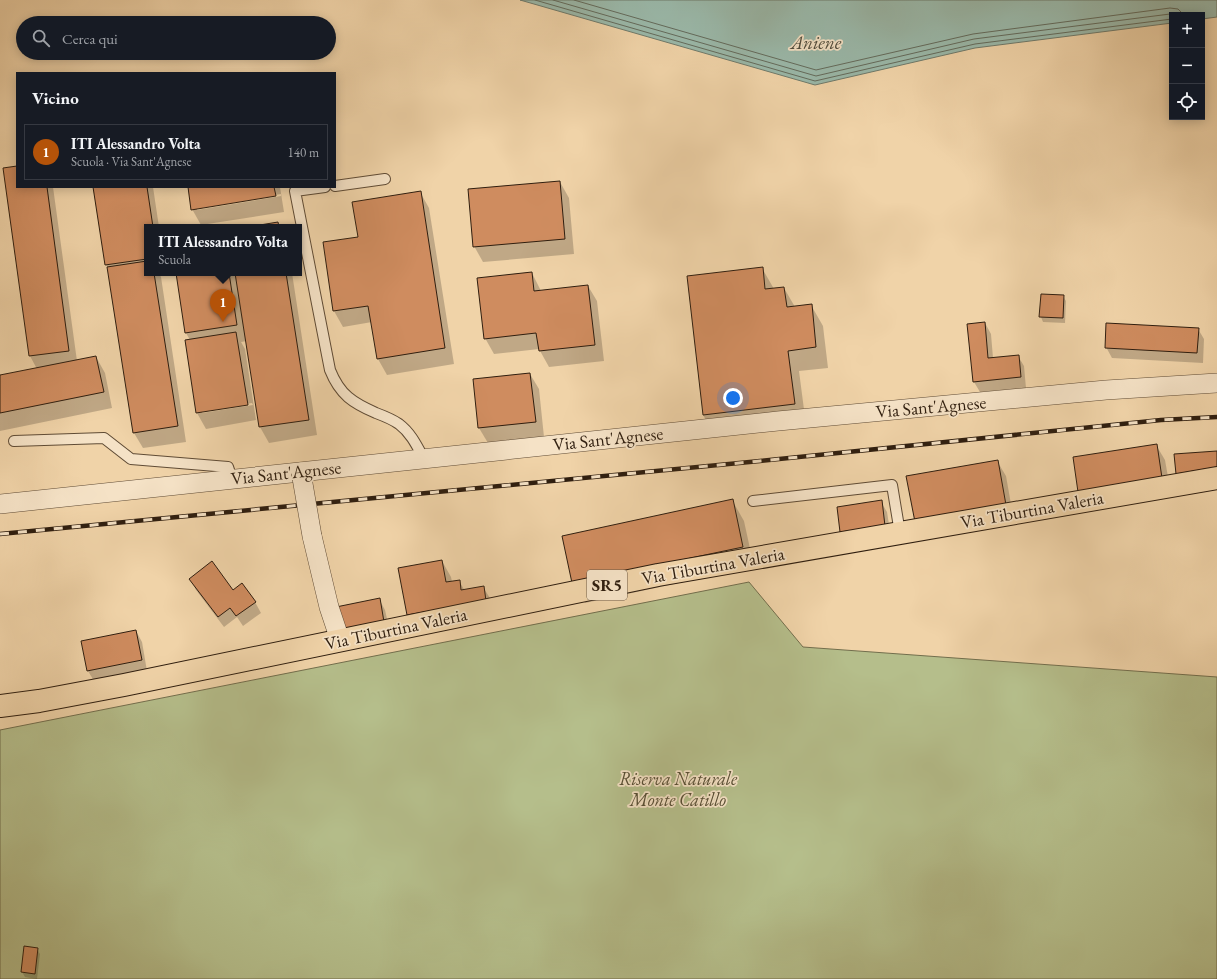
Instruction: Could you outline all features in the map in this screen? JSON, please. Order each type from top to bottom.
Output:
[{"type":"main road","name":"Via Tiburtina Valeria","points":[[0,706],[39,701],[124,685],[658,575],[1217,478]]},
{"type":"street","name":"Via Sant'Agnese","points":[[0,504],[786,421],[1106,390],[1217,383]]},
{"type":"street","points":[[301,472],[312,536],[329,607],[340,640]]},
{"type":"lane","points":[[336,186],[385,179]]},
{"type":"lane","points":[[318,188],[296,191],[330,370],[335,382],[349,399],[395,421],[404,428],[413,438],[424,459]]},
{"type":"lane","points":[[14,442],[104,438],[131,459],[228,467],[232,479]]},
{"type":"lane","points":[[752,501],[892,485],[900,533]]},
{"type":"green space","name":"Riserva Naturale Monte Catillo","points":[[749,582],[803,647],[1217,677],[1217,979],[0,979],[0,730]]},
{"type":"water","name":"Aniene","points":[[520,0],[1217,0],[1217,17],[1205,19],[1205,12],[1169,12],[1169,23],[975,48],[815,85]]},
{"type":"building","points":[[16,166],[16,188],[47,188],[69,351],[29,356],[3,168]]},
{"type":"building","points":[[560,181],[565,239],[473,247],[468,189]]},
{"type":"building","points":[[93,188],[147,188],[153,224],[144,224],[144,259],[105,265]]},
{"type":"building","points":[[188,188],[274,188],[276,196],[191,210]]},
{"type":"building","points":[[421,191],[445,348],[377,359],[368,306],[333,311],[323,242],[358,237],[352,202]]},
{"type":"building","points":[[278,222],[278,224],[266,224]]},
{"type":"building","points":[[144,261],[144,276],[154,276],[178,426],[133,433],[107,267]]},
{"type":"building","points":[[763,267],[765,289],[784,287],[787,307],[812,304],[816,347],[788,351],[795,404],[703,415],[687,276]]},
{"type":"building","points":[[532,272],[534,291],[588,285],[595,345],[539,351],[536,333],[484,339],[477,278]]},
{"type":"building","points":[[176,276],[229,276],[237,325],[185,333]]},
{"type":"building","points":[[235,276],[286,276],[309,420],[259,427]]},
{"type":"building","points":[[1041,294],[1064,295],[1063,318],[1039,317]]},
{"type":"building","points":[[985,322],[988,358],[1019,355],[1021,377],[973,382],[967,324]]},
{"type":"building","points":[[1106,323],[1199,328],[1197,353],[1105,348]]},
{"type":"building","points":[[236,332],[248,405],[196,413],[185,340]]},
{"type":"building","points":[[96,356],[104,392],[0,413],[0,375]]},
{"type":"building","points":[[530,373],[536,422],[478,428],[473,379]]},
{"type":"building","points":[[1157,444],[1162,478],[1078,492],[1073,457]]},
{"type":"building","points":[[1217,451],[1217,467],[1176,474],[1174,454]]},
{"type":"building","points":[[998,460],[1006,505],[915,522],[906,476]]},
{"type":"building","points":[[733,499],[743,547],[572,583],[562,536]]},
{"type":"building","points":[[882,500],[885,526],[840,532],[837,507]]},
{"type":"building","points":[[442,560],[446,582],[460,580],[461,590],[484,586],[486,601],[407,615],[398,568]]},
{"type":"building","points":[[212,561],[233,590],[242,583],[256,602],[236,616],[230,608],[218,617],[189,579]]},
{"type":"building","points":[[380,598],[384,622],[341,630],[336,607]]},
{"type":"building","points":[[136,630],[142,660],[87,671],[81,641]]},
{"type":"building","points":[[24,946],[38,948],[35,974],[21,972]]},
{"type":"railway","points":[[0,534],[760,461],[1161,420],[1217,417]]},
{"type":"place","name":"ITI Alessandro Volta","points":[[223,322]]}]
